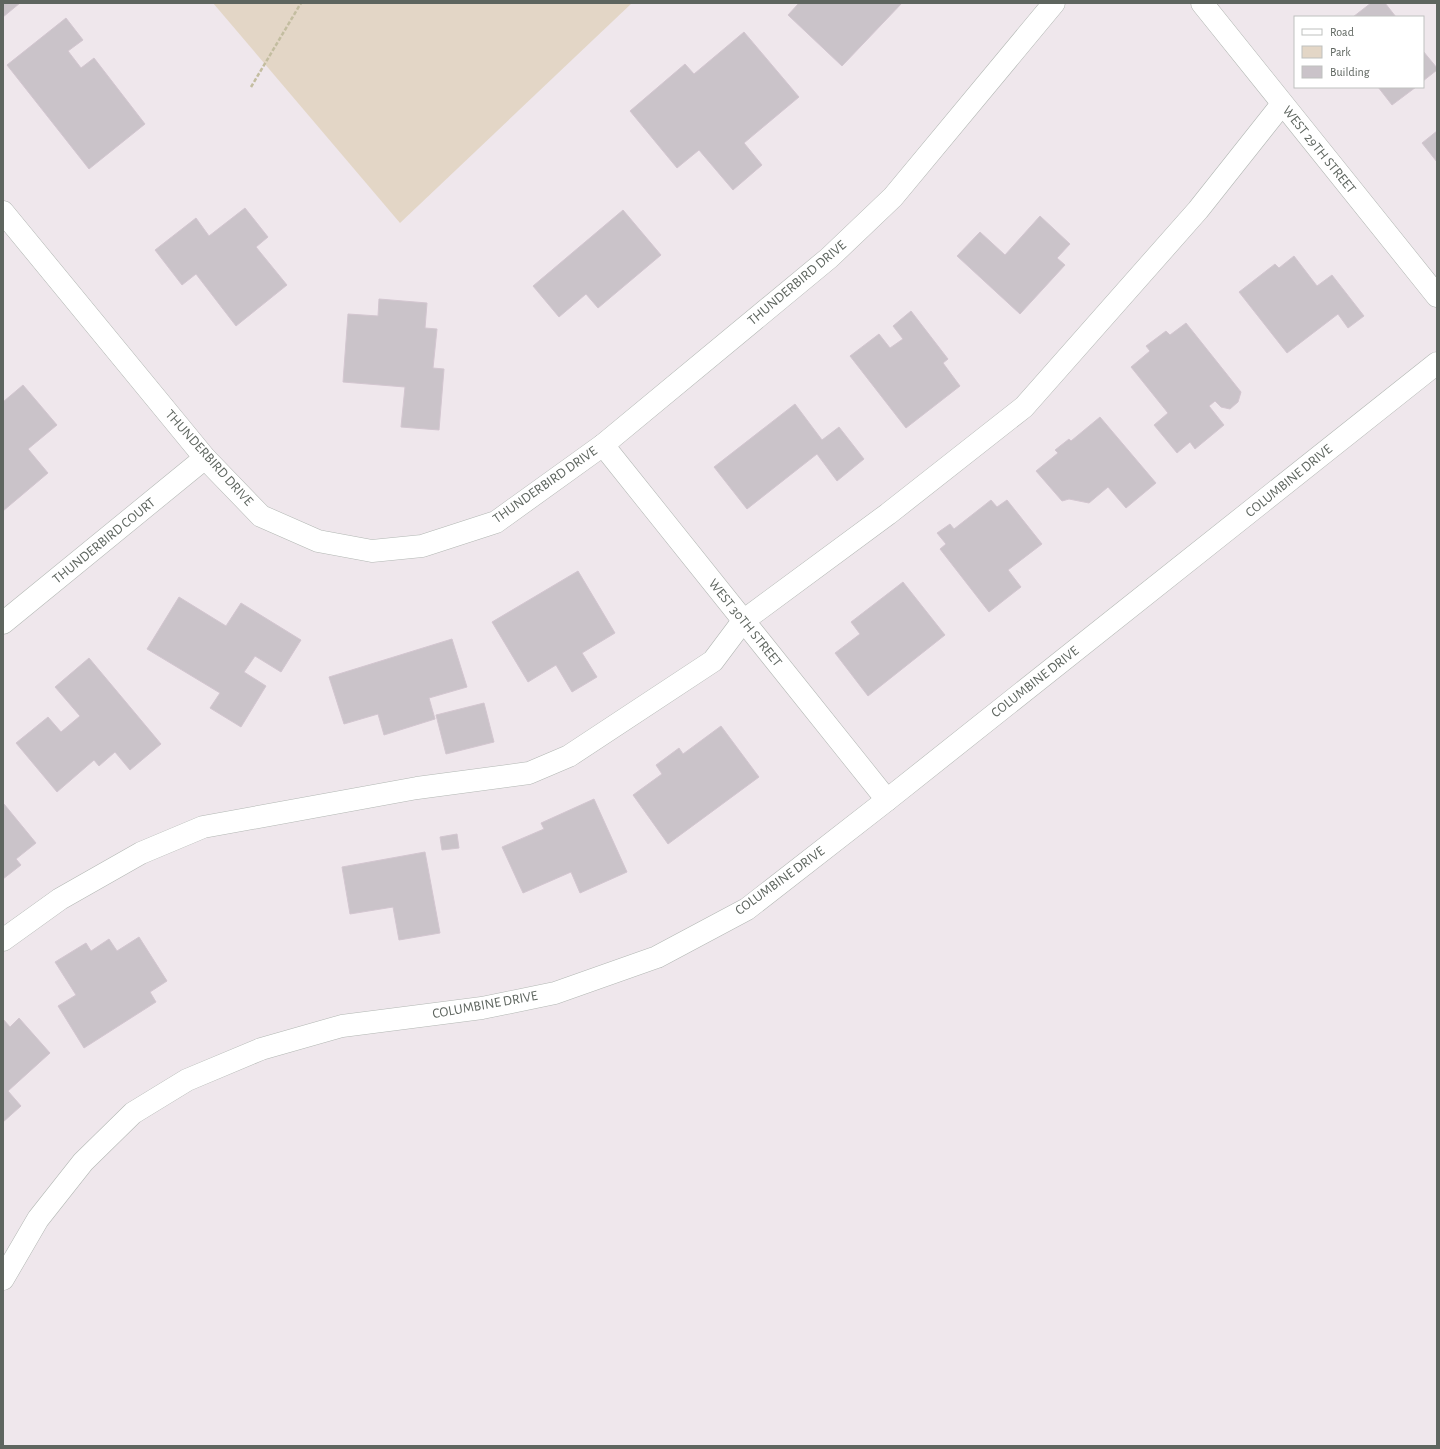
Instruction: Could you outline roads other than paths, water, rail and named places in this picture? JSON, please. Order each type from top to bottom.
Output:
[{"type":"street","name":"THUNDERBIRD DRIVE","points":[[3,212],[205,458],[261,516],[318,541],[372,551],[422,546],[496,522],[603,445],[829,258],[893,198],[1054,3]]},
{"type":"street","name":"WEST 29TH STREET","points":[[1202,3],[1437,296]]},
{"type":"street","points":[[3,940],[60,898],[127,860],[203,827],[417,788],[529,773],[569,756],[713,661],[743,621],[888,514],[1024,407],[1198,210],[1282,104]]},
{"type":"street","name":"COLUMBINE DRIVE","points":[[6,1265],[38,1219],[83,1162],[133,1113],[187,1080],[261,1048],[342,1026],[482,1008],[555,993],[657,957],[747,909],[887,800],[1437,363]]},
{"type":"street","name":"WEST 30TH STREET","points":[[603,445],[887,800]]},
{"type":"street","name":"THUNDERBIRD COURT","points":[[3,623],[205,458]]}]
